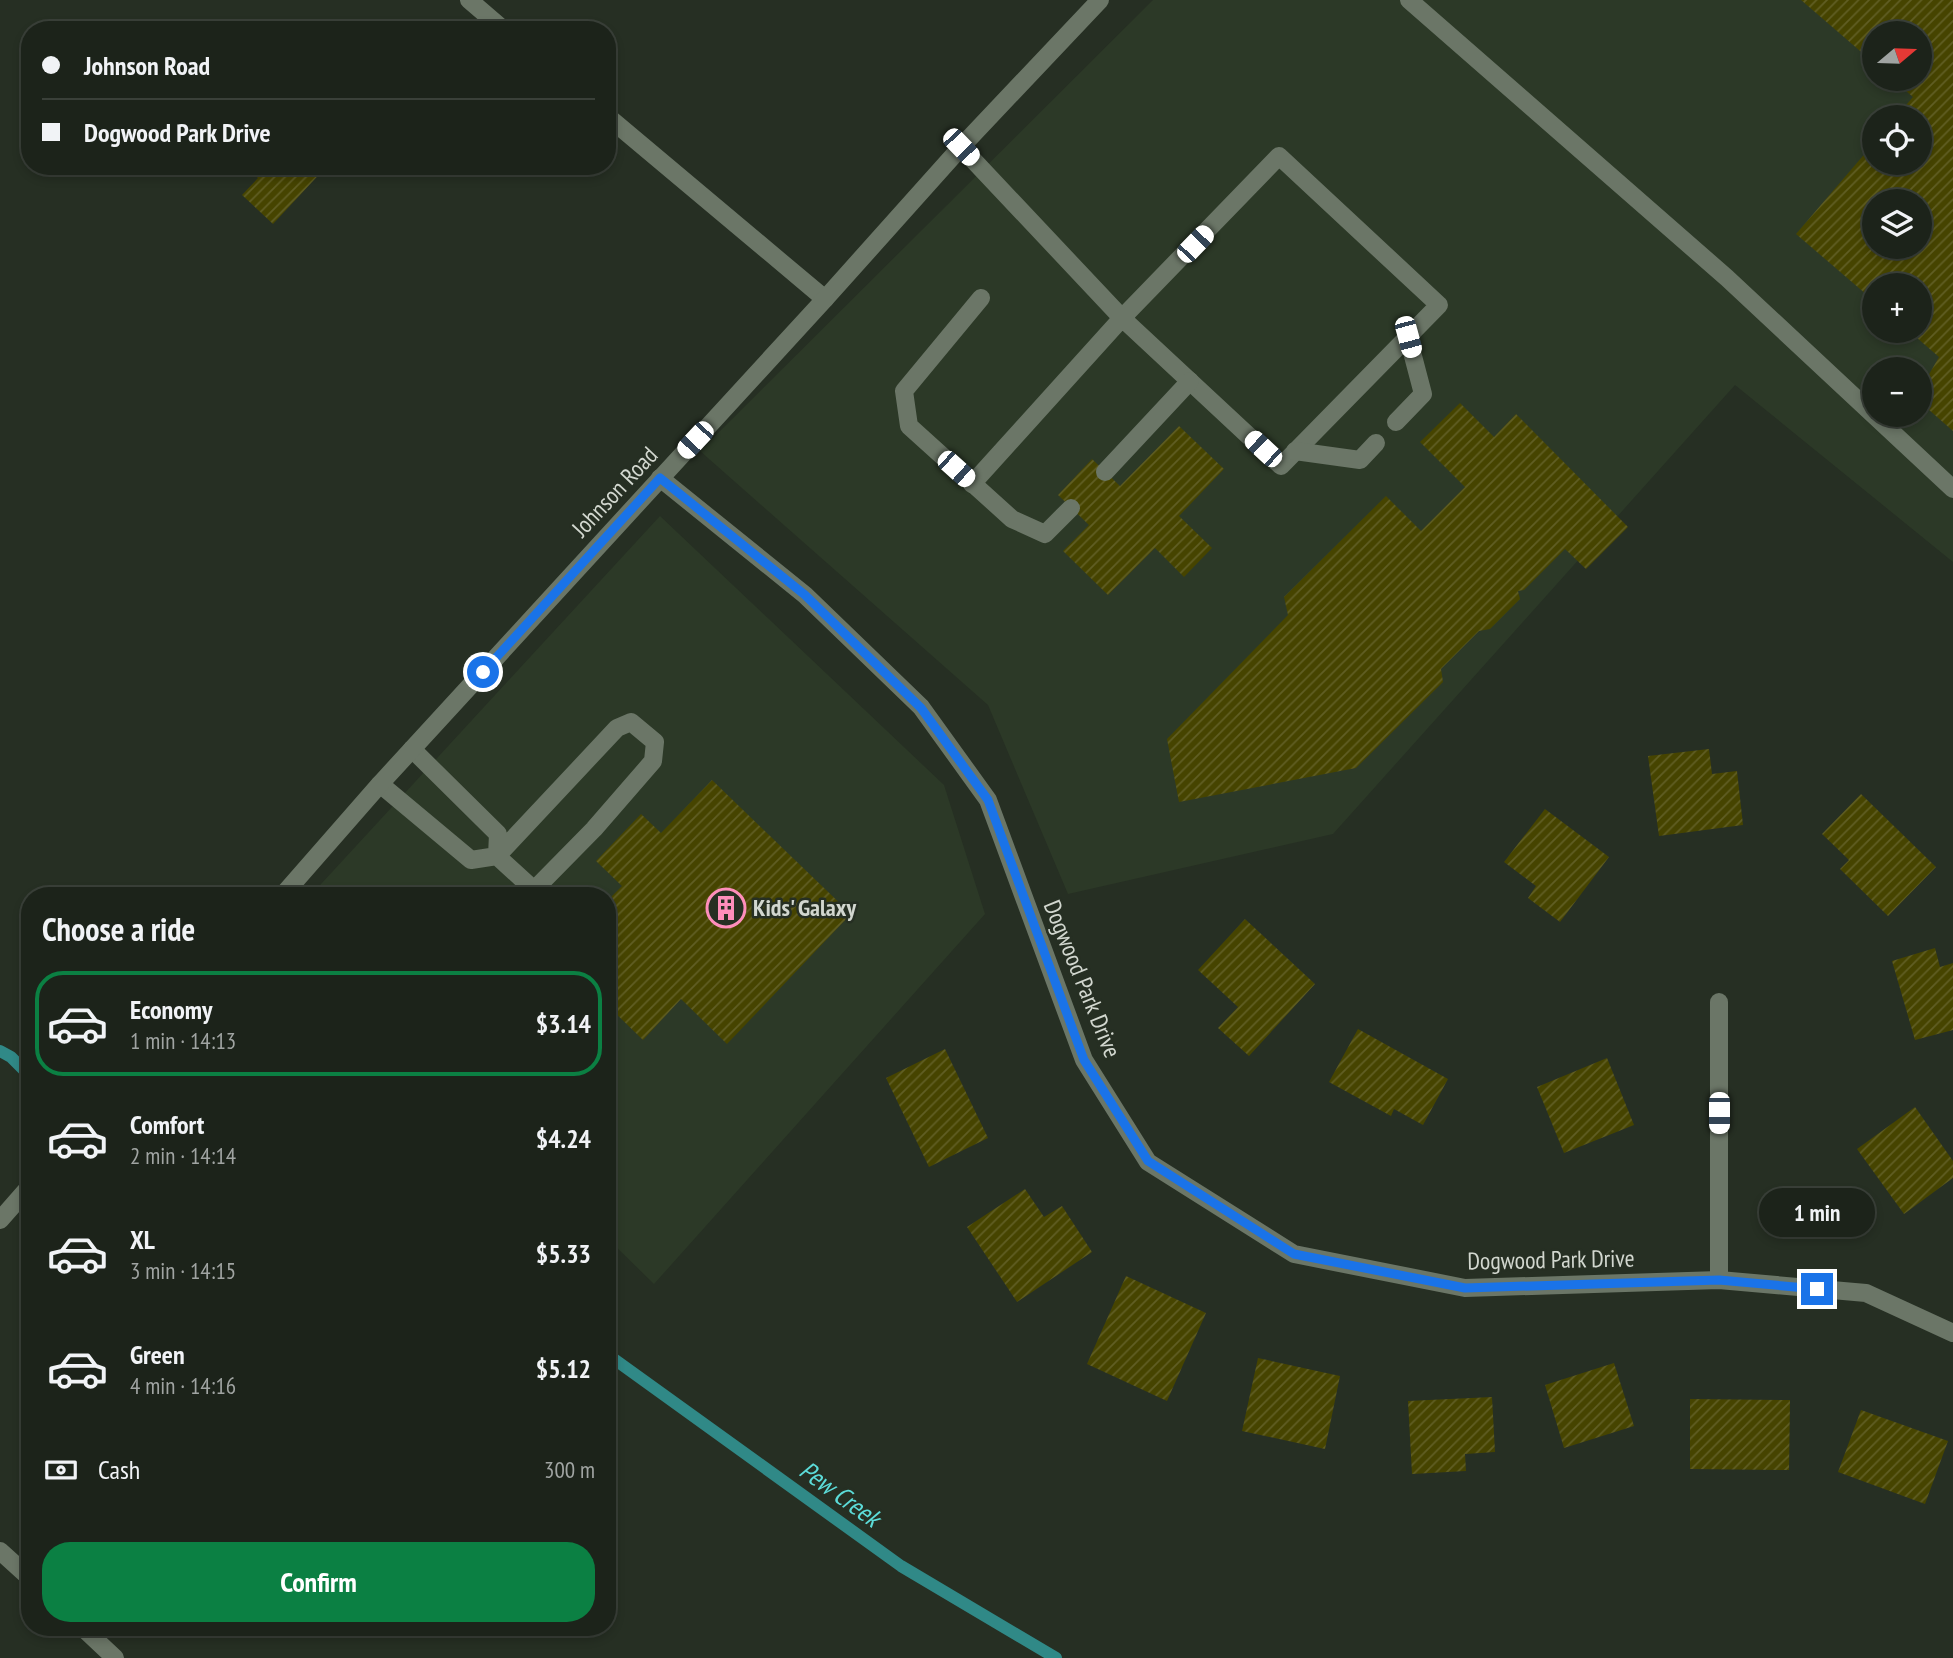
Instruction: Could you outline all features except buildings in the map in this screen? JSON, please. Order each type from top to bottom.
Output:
[{"type":"street","points":[[469,0],[494,21]]},
{"type":"street","name":"Johnson Road","points":[[290,887],[380,784],[961,147],[1100,0]]},
{"type":"street","points":[[1409,0],[1727,278],[1953,489]]},
{"type":"street","points":[[616,125],[825,299]]},
{"type":"street","points":[[961,147],[1122,318],[1281,466],[1439,305],[1279,156],[1122,318],[972,484]]},
{"type":"street","points":[[981,298],[904,391],[909,426],[1012,519],[1045,534],[1071,508]]},
{"type":"street","points":[[1396,422],[1423,394],[1408,337]]},
{"type":"street","points":[[1105,472],[1190,381]]},
{"type":"street","points":[[1295,451],[1360,460],[1376,443]]},
{"type":"street","name":"Dogwood Park Drive","points":[[660,478],[805,595],[921,708],[988,800],[1084,1060],[1148,1161],[1294,1254],[1465,1288],[1719,1280],[1866,1293],[1953,1333]]},
{"type":"street","points":[[380,784],[471,860],[497,856],[617,728],[631,722],[655,742],[653,761],[594,829],[537,887]]},
{"type":"street","points":[[412,749],[498,834],[497,856]]},
{"type":"street","points":[[497,856],[531,887]]},
{"type":"street","points":[[1719,1002],[1719,1280]]},
{"type":"street","points":[[0,1220],[21,1196]]},
{"type":"street","points":[[0,1551],[21,1570]]},
{"type":"street","points":[[92,1636],[115,1658]]},
{"type":"shaded area","points":[[1153,0],[1953,0],[1953,562],[1735,385],[1333,834],[1068,894],[988,705],[700,451]]},
{"type":"shaded area","points":[[660,516],[944,785],[985,914],[654,1284],[616,1247],[616,887],[318,887]]},
{"type":"waterway","name":"Pew Creek","points":[[0,1051],[21,1067]]},
{"type":"waterway","name":"Pew Creek","points":[[616,1360],[901,1566],[1056,1658]]},
{"type":"place","name":"Kids' Galaxy","points":[[726,908]]},
{"type":"route","points":[[483,672],[660,478],[805,595],[921,708],[988,800],[1084,1060],[1148,1161],[1294,1254],[1465,1288],[1719,1280],[1817,1289]]}]
